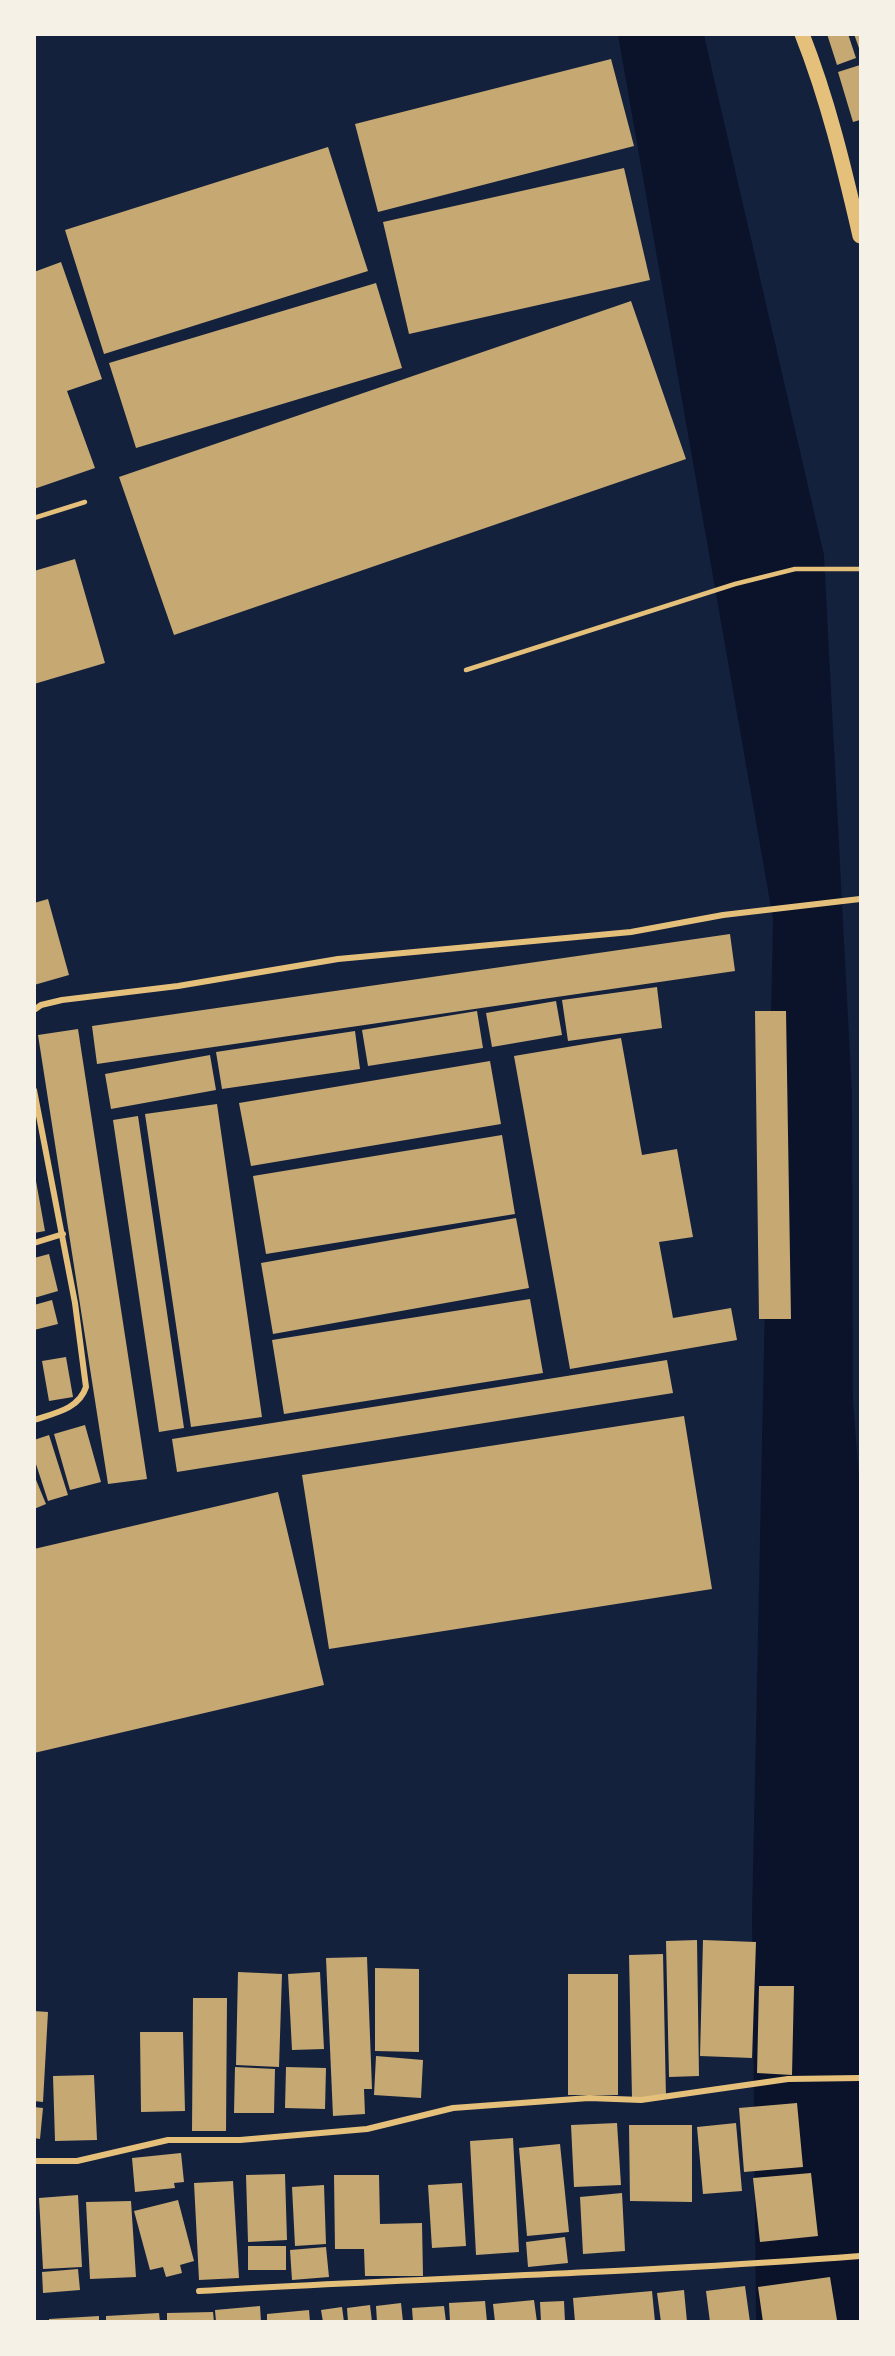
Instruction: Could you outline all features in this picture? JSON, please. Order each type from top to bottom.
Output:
[{"type":"main road","points":[[802,34],[816,69],[837,140],[861,236]]},
{"type":"street","points":[[34,1010],[41,1005],[62,1000],[178,986],[338,959],[632,932],[770,908],[861,899]]},
{"type":"street","points":[[34,1090],[63,1234],[86,1387],[82,1398],[69,1408],[34,1420]]},
{"type":"street","points":[[34,1243],[63,1234]]},
{"type":"street","points":[[34,2161],[77,2161],[168,2139],[240,2140],[367,2129],[453,2108],[589,2098],[641,2100],[788,2079],[861,2078]]},
{"type":"street","points":[[199,2291],[376,2280],[752,2264],[861,2256]]},
{"type":"lane","points":[[34,518],[84,502]]},
{"type":"lane","points":[[466,670],[735,584],[795,569],[861,569]]},
{"type":"water","points":[[618,35],[704,35],[824,555],[852,1094],[853,1401],[860,1491],[860,2321],[756,2321],[752,1917],[773,919]]},
{"type":"building","points":[[827,34],[848,34],[856,58],[837,65]]},
{"type":"building","points":[[854,34],[860,34],[860,51]]},
{"type":"building","points":[[611,59],[634,146],[378,212],[355,124]]},
{"type":"building","points":[[860,65],[860,120],[853,122],[838,72]]},
{"type":"building","points":[[328,147],[368,271],[104,354],[65,230]]},
{"type":"building","points":[[624,168],[650,280],[409,334],[383,222]]},
{"type":"building","points":[[61,262],[102,379],[67,391],[95,468],[34,489],[34,272]]},
{"type":"building","points":[[376,283],[402,368],[136,448],[109,363]]},
{"type":"building","points":[[631,301],[686,459],[174,635],[119,477]]},
{"type":"building","points":[[75,559],[105,663],[34,684],[34,571]]},
{"type":"building","points":[[48,899],[69,975],[34,985],[34,903]]},
{"type":"building","points":[[730,934],[735,971],[97,1064],[92,1026]]},
{"type":"building","points":[[657,987],[662,1028],[568,1041],[562,1000]]},
{"type":"building","points":[[556,1001],[562,1035],[492,1047],[486,1013]]},
{"type":"building","points":[[477,1011],[483,1048],[368,1066],[362,1030]]},
{"type":"building","points":[[755,1011],[786,1011],[791,1319],[759,1319]]},
{"type":"building","points":[[78,1029],[147,1479],[108,1484],[38,1035]]},
{"type":"building","points":[[355,1031],[360,1069],[222,1089],[216,1052]]},
{"type":"building","points":[[621,1038],[642,1155],[677,1149],[693,1237],[659,1242],[673,1318],[731,1308],[737,1340],[570,1369],[514,1056]]},
{"type":"building","points":[[210,1055],[216,1090],[111,1109],[105,1074]]},
{"type":"building","points":[[490,1061],[501,1124],[251,1166],[239,1103]]},
{"type":"building","points":[[217,1104],[262,1417],[191,1427],[145,1114]]},
{"type":"building","points":[[138,1116],[184,1428],[159,1432],[113,1120]]},
{"type":"building","points":[[502,1135],[515,1214],[266,1254],[253,1176]]},
{"type":"building","points":[[34,1170],[45,1231],[34,1233]]},
{"type":"building","points":[[516,1218],[529,1288],[273,1334],[261,1263]]},
{"type":"building","points":[[49,1254],[58,1291],[34,1298],[34,1258]]},
{"type":"building","points":[[530,1299],[543,1373],[284,1414],[272,1340]]},
{"type":"building","points":[[52,1300],[58,1324],[34,1330],[34,1305]]},
{"type":"building","points":[[66,1357],[73,1397],[49,1401],[42,1361]]},
{"type":"building","points":[[667,1360],[673,1393],[177,1472],[172,1439]]},
{"type":"building","points":[[684,1416],[712,1589],[329,1649],[302,1475]]},
{"type":"building","points":[[85,1425],[101,1482],[70,1490],[54,1434]]},
{"type":"building","points":[[49,1435],[68,1495],[48,1501],[34,1458],[34,1440]]},
{"type":"building","points":[[34,1475],[46,1504],[34,1509]]},
{"type":"building","points":[[278,1492],[324,1685],[34,1753],[34,1549]]},
{"type":"building","points":[[697,1940],[699,2076],[669,2077],[666,1941]]},
{"type":"building","points":[[703,1940],[756,1942],[752,2058],[700,2056]]},
{"type":"building","points":[[663,1954],[666,2098],[632,2098],[629,1955]]},
{"type":"building","points":[[367,1957],[372,2089],[364,2089],[365,2114],[333,2116],[326,1958]]},
{"type":"building","points":[[375,1968],[419,1969],[419,2052],[375,2051]]},
{"type":"building","points":[[238,1972],[282,1974],[279,2067],[236,2065]]},
{"type":"building","points":[[320,1972],[324,2049],[292,2050],[288,1974]]},
{"type":"building","points":[[568,1974],[618,1974],[618,2095],[568,2095]]},
{"type":"building","points":[[759,1986],[794,1986],[792,2075],[757,2073]]},
{"type":"building","points":[[193,1998],[227,1998],[226,2131],[192,2131]]},
{"type":"building","points":[[34,2011],[48,2012],[43,2102],[34,2101]]},
{"type":"building","points":[[140,2032],[183,2032],[185,2111],[141,2112]]},
{"type":"building","points":[[376,2056],[423,2060],[421,2098],[374,2095]]},
{"type":"building","points":[[235,2067],[275,2069],[274,2113],[234,2113]]},
{"type":"building","points":[[286,2067],[326,2068],[325,2109],[285,2108]]},
{"type":"building","points":[[94,2075],[97,2140],[55,2141],[53,2076]]},
{"type":"building","points":[[797,2103],[803,2167],[744,2172],[739,2108]]},
{"type":"building","points":[[34,2107],[43,2108],[40,2139],[34,2138]]},
{"type":"building","points":[[617,2123],[621,2185],[574,2187],[571,2125]]},
{"type":"building","points":[[736,2123],[742,2191],[703,2194],[697,2127]]},
{"type":"building","points":[[629,2125],[692,2125],[692,2202],[630,2201]]},
{"type":"building","points":[[513,2138],[519,2252],[476,2255],[470,2141]]},
{"type":"building","points":[[560,2144],[569,2232],[527,2236],[519,2148]]},
{"type":"building","points":[[181,2153],[184,2182],[174,2183],[175,2188],[135,2192],[132,2158]]},
{"type":"building","points":[[811,2173],[818,2236],[760,2242],[753,2178]]},
{"type":"building","points":[[285,2174],[287,2240],[248,2242],[246,2175]]},
{"type":"building","points":[[334,2175],[379,2175],[380,2224],[422,2223],[423,2276],[365,2276],[364,2249],[335,2249]]},
{"type":"building","points":[[233,2181],[239,2278],[199,2280],[194,2183]]},
{"type":"building","points":[[462,2183],[466,2246],[432,2248],[428,2185]]},
{"type":"building","points":[[324,2185],[326,2244],[295,2246],[292,2187]]},
{"type":"building","points":[[622,2193],[625,2251],[583,2254],[580,2197]]},
{"type":"building","points":[[78,2195],[82,2267],[43,2269],[39,2198]]},
{"type":"building","points":[[178,2200],[194,2261],[180,2265],[182,2273],[166,2277],[163,2267],[150,2270],[134,2211]]},
{"type":"building","points":[[131,2201],[136,2277],[90,2279],[86,2202]]},
{"type":"building","points":[[565,2237],[568,2263],[528,2267],[526,2242]]},
{"type":"building","points":[[248,2246],[286,2246],[286,2270],[248,2270]]},
{"type":"building","points":[[326,2247],[329,2277],[292,2280],[290,2250]]},
{"type":"building","points":[[78,2269],[80,2290],[43,2293],[42,2272]]},
{"type":"building","points":[[830,2277],[837,2320],[763,2322],[758,2287]]},
{"type":"building","points":[[745,2286],[750,2322],[710,2322],[706,2291]]},
{"type":"building","points":[[684,2290],[687,2322],[661,2322],[657,2293]]},
{"type":"building","points":[[652,2291],[655,2322],[575,2322],[573,2298]]},
{"type":"building","points":[[534,2300],[537,2322],[495,2322],[493,2304]]},
{"type":"building","points":[[485,2301],[487,2322],[450,2322],[449,2303]]},
{"type":"building","points":[[564,2301],[565,2322],[541,2322],[540,2302]]},
{"type":"building","points":[[401,2303],[403,2322],[377,2322],[376,2306]]},
{"type":"building","points":[[370,2305],[372,2322],[348,2322],[347,2308]]},
{"type":"building","points":[[260,2306],[261,2322],[216,2322],[215,2310]]},
{"type":"building","points":[[444,2306],[446,2322],[413,2322],[412,2308]]},
{"type":"building","points":[[342,2307],[344,2322],[323,2322],[321,2310]]},
{"type":"building","points":[[309,2310],[310,2322],[267,2322],[267,2314]]},
{"type":"building","points":[[213,2312],[214,2322],[167,2322],[167,2313]]},
{"type":"building","points":[[159,2313],[160,2322],[106,2322],[106,2316]]},
{"type":"building","points":[[99,2316],[99,2322],[49,2322],[49,2319]]}]
